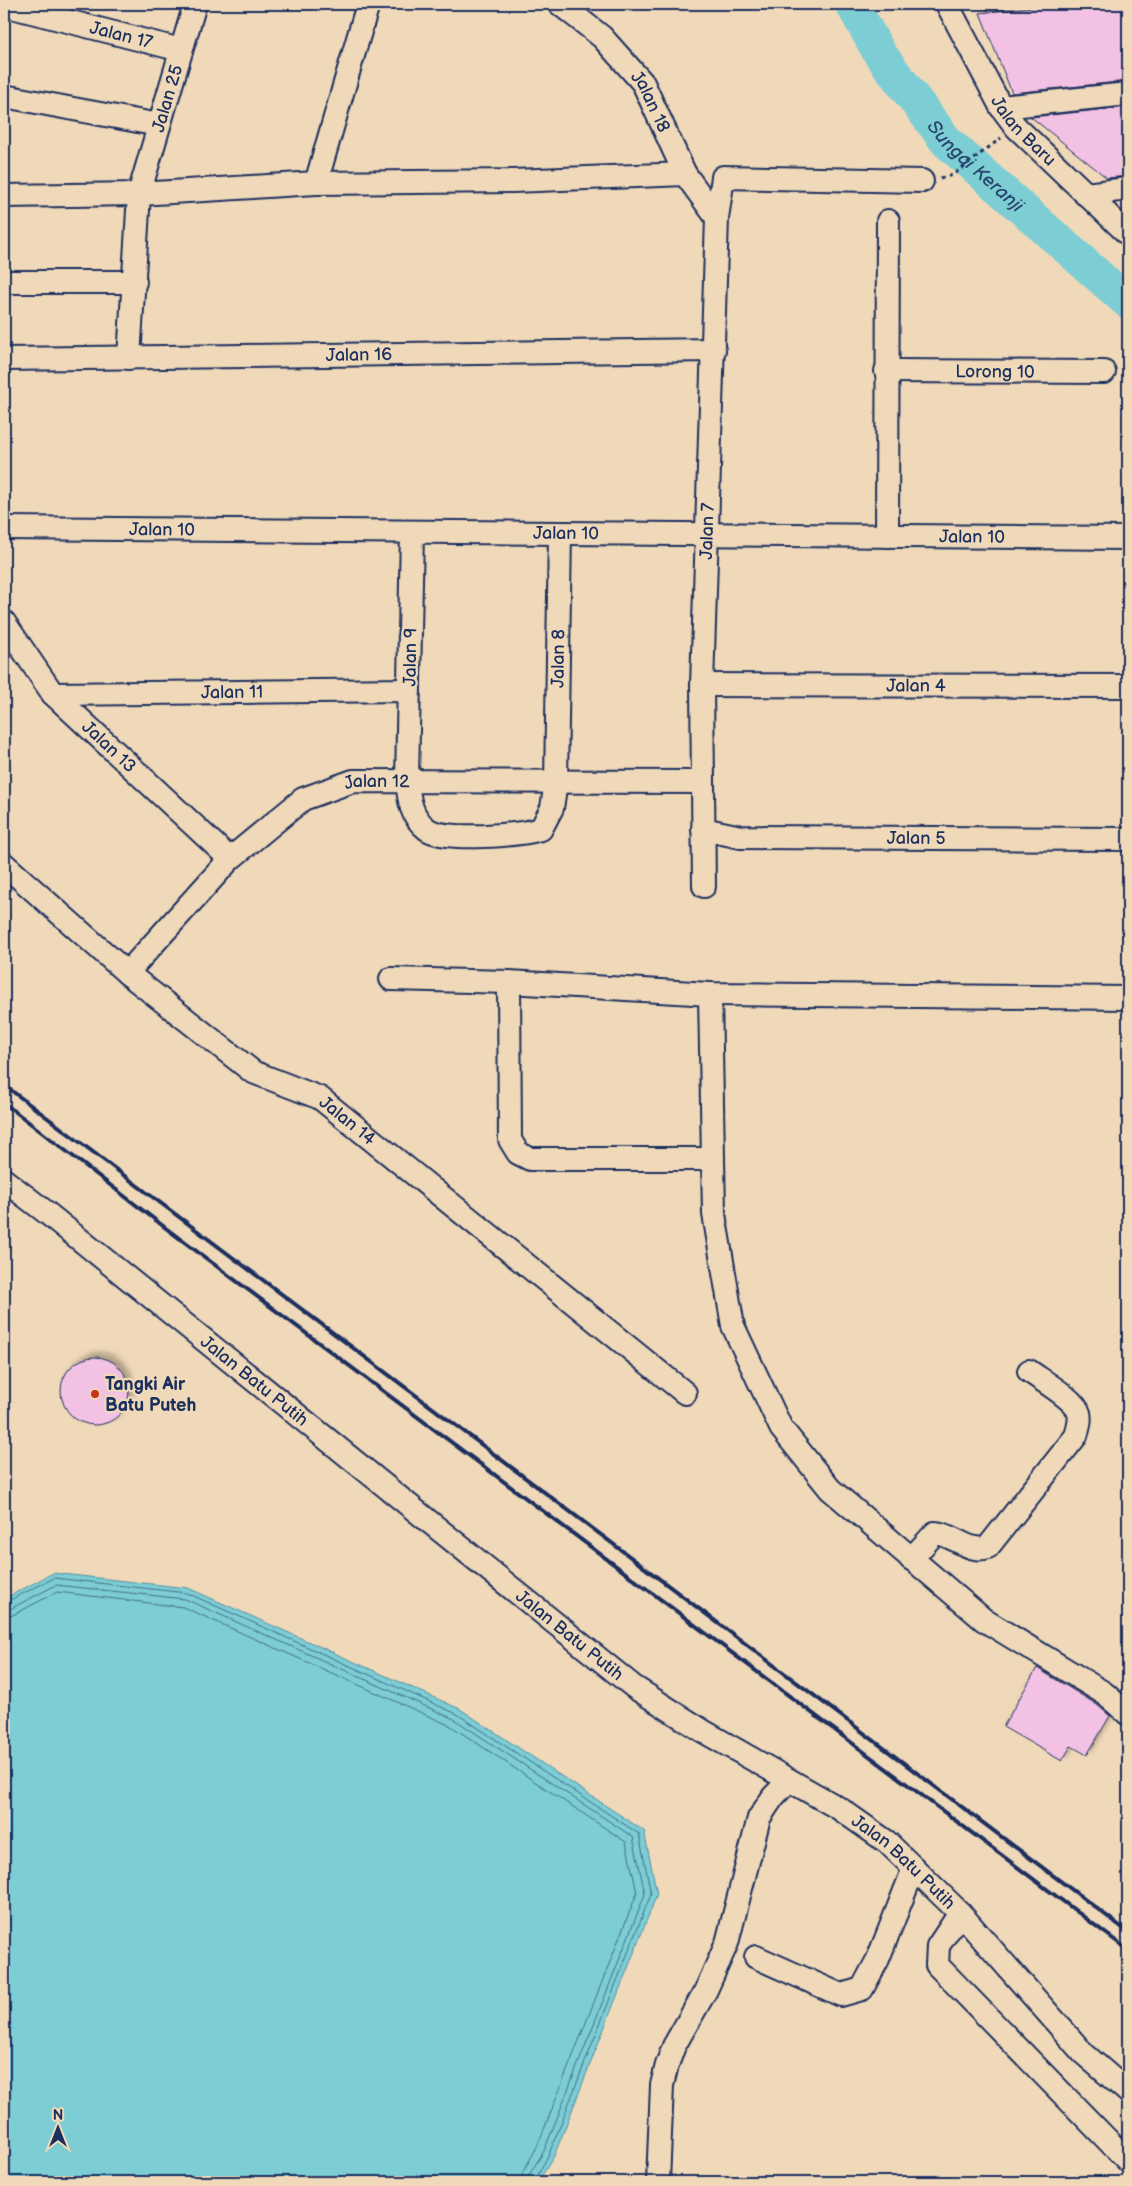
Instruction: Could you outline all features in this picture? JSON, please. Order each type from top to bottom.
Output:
[{"type":"street","name":"Jalan 25","points":[[129,358],[135,282],[138,194],[195,4]]},
{"type":"street","points":[[316,183],[368,4]]},
{"type":"street","name":"Jalan 18","points":[[560,4],[602,36],[643,82],[685,174],[717,218]]},
{"type":"street","name":"Jalan Baru","points":[[947,4],[1001,107],[1016,127],[1128,234]]},
{"type":"street","name":"Jalan 17","points":[[4,5],[181,50]]},
{"type":"street","points":[[1001,107],[1128,94]]},
{"type":"street","points":[[4,96],[159,125]]},
{"type":"street","points":[[4,196],[138,194],[316,183],[513,181],[685,174]]},
{"type":"street","name":"Jalan 7","points":[[704,886],[702,685],[706,534],[714,350],[717,218],[723,177],[922,181]]},
{"type":"street","points":[[1085,194],[1128,189]]},
{"type":"street","points":[[887,536],[886,371],[888,221]]},
{"type":"street","points":[[4,282],[135,282]]},
{"type":"street","name":"Jalan 16","points":[[4,359],[714,350]]},
{"type":"street","name":"Lorong 10","points":[[886,371],[1104,372]]},
{"type":"street","name":"Jalan 10","points":[[4,528],[1128,538]]},
{"type":"street","name":"Jalan 9","points":[[408,781],[412,532]]},
{"type":"street","name":"Jalan 8","points":[[408,781],[410,808],[427,829],[437,834],[480,836],[524,834],[541,829],[552,808],[556,782],[560,533]]},
{"type":"street","name":"Jalan 13","points":[[4,622],[54,694],[230,859]]},
{"type":"street","name":"Jalan 4","points":[[702,685],[1128,686]]},
{"type":"street","name":"Jalan 11","points":[[54,694],[409,690]]},
{"type":"street","name":"Jalan 12","points":[[127,973],[230,859],[304,799],[354,781],[703,782]]},
{"type":"street","name":"Jalan 5","points":[[703,829],[741,837],[1128,839]]},
{"type":"street","name":"Jalan 14","points":[[4,864],[127,973],[253,1072],[320,1098],[685,1393]]},
{"type":"street","points":[[391,979],[509,982],[710,994],[1128,998]]},
{"type":"street","points":[[509,982],[510,1140],[518,1153],[530,1159],[712,1159]]},
{"type":"street","points":[[710,994],[714,1214],[733,1326],[781,1428],[830,1489],[984,1620],[1104,1693],[1128,1714]]},
{"type":"street","name":"Jalan Batu Putih","points":[[4,1180],[48,1213],[634,1687],[703,1731],[856,1820],[887,1842],[960,1913],[1083,2053],[1128,2092]]},
{"type":"street","points":[[911,1559],[935,1534],[951,1536],[976,1549],[988,1547],[1076,1436],[1080,1425],[1079,1412],[1072,1403],[1029,1371]]},
{"type":"street","points":[[658,2182],[662,2085],[667,2065],[674,2046],[706,1990],[727,1943],[759,1818],[773,1797],[789,1780]]},
{"type":"street","points":[[756,1957],[842,1995],[862,1989],[878,1959],[914,1868]]},
{"type":"street","points":[[960,1913],[938,1946],[937,1965],[1128,2161]]},
{"type":"path","points":[[953,175],[989,146]]},
{"type":"water","points":[[53,1573],[188,1588],[460,1709],[644,1831],[657,1894],[554,2156],[538,2182],[4,2182],[4,1599]]},
{"type":"building","points":[[1060,4],[1128,4],[1128,81],[1012,93],[980,13]]},
{"type":"building","points":[[1128,107],[1128,176],[1107,178],[1031,117]]},
{"type":"building","name":"Tangki Air Batu Puteh","points":[[88,1357],[102,1357],[114,1362],[124,1372],[129,1384],[129,1398],[124,1410],[114,1420],[102,1425],[88,1425],[76,1420],[66,1410],[61,1398],[61,1384],[66,1372],[76,1362]]},
{"type":"building","points":[[1037,1668],[1096,1704],[1110,1716],[1087,1755],[1071,1746],[1062,1761],[1003,1727]]},
{"type":"waterway","name":"Sungai Keranji","points":[[852,4],[880,54],[947,142],[1128,302]]},
{"type":"railway","points":[[4,1085],[1128,1932]]},
{"type":"railway","points":[[4,1103],[167,1229],[1128,1950]]},
{"type":"place","name":"Tangki Air Batu Puteh","points":[[95,1394]]}]
